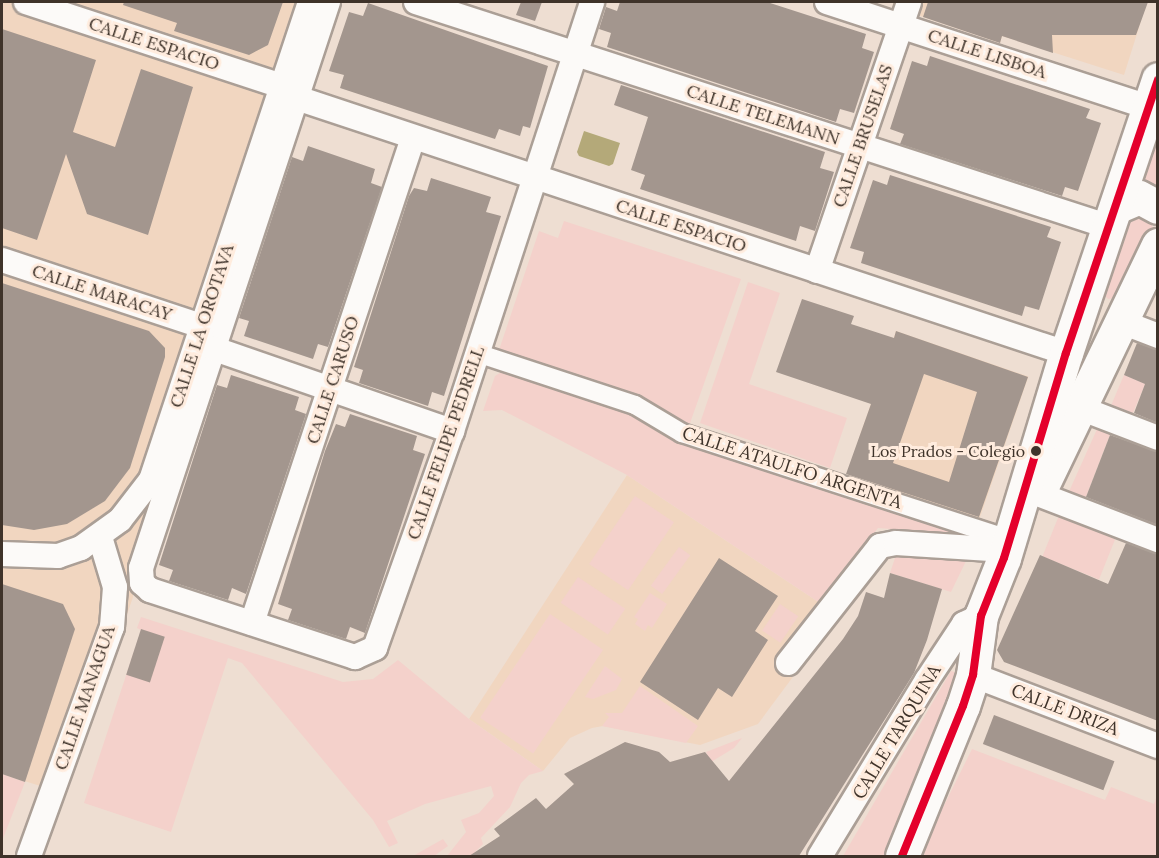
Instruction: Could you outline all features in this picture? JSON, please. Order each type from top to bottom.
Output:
[{"type":"main road","points":[[902,856],[936,778],[973,675],[981,616],[1006,549],[1066,353],[1153,93]]},
{"type":"main road","points":[[1113,217],[1139,197],[1158,207]]},
{"type":"main road","points":[[1006,549],[1038,494],[1158,245]]},
{"type":"main road","points":[[1089,285],[1096,303],[1110,309],[1127,311]]},
{"type":"street","name":"CALLE ESPACIO","points":[[26,2],[289,92],[413,138],[1066,353]]},
{"type":"street","name":"CALLE LA OROTAVA","points":[[2,554],[58,556],[100,537],[120,520],[151,480],[202,326],[289,92],[310,2]]},
{"type":"street","points":[[328,2],[289,92],[215,349],[452,431]]},
{"type":"street","name":"CALLE TELEMANN","points":[[416,2],[859,146],[1113,217]]},
{"type":"street","name":"CALLE FELIPE PEDRELL","points":[[215,349],[141,568],[142,583],[150,590],[355,657],[375,648],[452,431],[592,2]]},
{"type":"street","name":"CALLE LISBOA","points":[[827,2],[900,26],[1153,93]]},
{"type":"street","name":"CALLE BRUSELAS","points":[[817,271],[909,2]]},
{"type":"street","name":"CALLE CARUSO","points":[[252,623],[413,138]]},
{"type":"street","name":"CALLE MARACAY","points":[[2,260],[202,326]]},
{"type":"street","points":[[1127,311],[1158,336]]},
{"type":"street","name":"CALLE ATAULFO ARGENTA","points":[[477,353],[635,405],[682,433],[1006,549]]},
{"type":"street","points":[[1080,408],[1158,438]]},
{"type":"street","points":[[1038,494],[1158,540]]},
{"type":"street","name":"CALLE MANAGUA","points":[[28,856],[112,627],[115,587],[100,537]]},
{"type":"street","points":[[788,663],[880,546],[896,543],[1006,549]]},
{"type":"street","name":"CALLE TARQUINA","points":[[820,856],[964,624],[981,616]]},
{"type":"street","name":"CALLE DRIZA","points":[[973,675],[1158,746]]},
{"type":"shaded area","points":[[2,2],[321,2],[133,563],[133,597],[66,794],[2,774]]},
{"type":"shaded area","points":[[890,2],[1147,2],[1124,75],[1002,36],[1000,43],[923,17]]},
{"type":"shaded area","points":[[1157,116],[1157,187],[1136,182]]},
{"type":"shaded area","points":[[584,131],[620,143],[613,164],[609,166],[579,156],[577,152]]},
{"type":"shaded area","points":[[1137,213],[1150,220],[1154,232],[1115,298],[1108,299],[1103,294],[1123,220]]},
{"type":"shaded area","points":[[564,221],[741,279],[689,426],[498,353],[539,231],[558,238]]},
{"type":"shaded area","points":[[748,282],[780,293],[749,384],[847,418],[830,468],[700,423]]},
{"type":"shaded area","points":[[896,331],[1028,377],[979,519],[847,474]]},
{"type":"shaded area","points":[[503,371],[632,412],[677,441],[969,535],[878,528],[820,603],[627,475],[502,410],[483,411],[495,376]]},
{"type":"shaded area","points":[[1124,375],[1145,384],[1130,419],[1109,410]]},
{"type":"shaded area","points":[[1098,427],[1111,432],[1084,502],[1067,496]]},
{"type":"shaded area","points":[[627,475],[823,605],[778,656],[798,670],[758,724],[700,745],[603,726],[592,728],[570,738],[543,771],[469,719]]},
{"type":"shaded area","points":[[635,496],[674,522],[628,590],[589,564]]},
{"type":"shaded area","points":[[1060,513],[1117,536],[1099,579],[1042,557]]},
{"type":"shaded area","points":[[679,547],[690,555],[662,594],[651,586]]},
{"type":"shaded area","points":[[896,555],[966,561],[951,592],[890,573]]},
{"type":"shaded area","points":[[578,577],[625,609],[608,635],[561,603]]},
{"type":"shaded area","points":[[650,593],[667,604],[652,628],[648,625],[645,631],[635,624],[638,619],[634,617]]},
{"type":"shaded area","points":[[780,604],[798,616],[780,643],[762,631]]},
{"type":"shaded area","points":[[550,614],[603,650],[533,753],[480,718]]},
{"type":"shaded area","points":[[141,617],[343,682],[373,679],[398,660],[469,719],[543,771],[529,775],[521,783],[510,807],[481,838],[483,844],[471,856],[447,856],[466,832],[461,820],[479,813],[494,796],[491,786],[425,804],[387,821],[398,843],[389,847],[373,820],[242,663],[228,658],[171,832],[84,803],[141,630],[137,628]]},
{"type":"shaded area","points":[[605,666],[622,679],[616,690],[593,699],[585,697]]},
{"type":"shaded area","points":[[951,671],[961,674],[886,856],[843,856]]},
{"type":"shaded area","points":[[640,686],[698,726],[686,743],[602,726],[609,717],[605,713],[622,713]]},
{"type":"shaded area","points":[[742,738],[734,748],[711,762],[706,752]]},
{"type":"shaded area","points":[[972,749],[1105,800],[1111,787],[1154,804],[1157,795],[1157,856],[919,856]]},
{"type":"shaded area","points":[[2,774],[25,782],[2,841]]},
{"type":"shaded area","points":[[443,839],[448,846],[434,856],[413,856]]},
{"type":"building","points":[[124,2],[283,2],[268,45],[249,55],[174,31],[177,23],[123,5]]},
{"type":"building","points":[[521,2],[542,2],[535,21],[516,15]]},
{"type":"building","points":[[620,2],[767,2],[866,34],[862,48],[874,52],[854,113],[840,109],[836,122],[607,47],[611,33],[599,29],[606,7],[617,11]]},
{"type":"building","points":[[928,2],[1148,2],[1136,35],[1052,35],[1053,53],[1002,36],[1000,43],[923,17]]},
{"type":"building","points":[[368,3],[548,66],[530,128],[523,126],[520,136],[499,129],[495,139],[340,88],[344,75],[329,71],[349,12],[363,16]]},
{"type":"building","points":[[2,29],[96,60],[73,132],[115,147],[141,69],[193,87],[148,235],[87,214],[66,154],[37,240],[2,228]]},
{"type":"building","points":[[930,56],[1090,109],[1086,118],[1101,123],[1078,191],[1065,187],[1062,196],[900,144],[904,134],[890,129],[912,61],[927,66]]},
{"type":"building","points":[[621,85],[825,152],[820,168],[834,172],[815,231],[800,226],[796,241],[640,189],[645,175],[631,170],[648,117],[614,105]]},
{"type":"building","points":[[308,146],[375,169],[371,183],[382,187],[328,347],[318,344],[313,359],[244,336],[249,321],[239,318],[292,157],[303,161]]},
{"type":"building","points":[[890,175],[1051,227],[1047,237],[1061,242],[1039,310],[1025,306],[1022,316],[861,263],[864,252],[850,248],[873,180],[887,185]]},
{"type":"building","points":[[431,178],[491,197],[486,212],[501,216],[444,396],[432,392],[428,406],[359,383],[363,370],[354,367],[409,196],[414,188],[427,191]]},
{"type":"building","points":[[2,283],[149,331],[165,348],[165,357],[130,468],[105,501],[67,524],[34,530],[2,525]]},
{"type":"building","points":[[802,299],[854,316],[851,324],[894,338],[896,331],[1028,377],[979,517],[846,474],[871,404],[776,372]],"holes":[[[924,374],[977,392],[949,482],[893,463]]]},
{"type":"building","points":[[1137,343],[1158,350],[1158,423],[1134,413],[1145,384],[1124,375]]},
{"type":"building","points":[[231,375],[299,397],[295,410],[306,414],[246,594],[232,588],[228,600],[169,581],[173,570],[159,565],[217,385],[227,388]]},
{"type":"building","points":[[350,414],[417,436],[413,450],[425,454],[365,633],[350,627],[346,639],[288,620],[292,609],[278,604],[325,451],[336,424],[345,427]]},
{"type":"building","points":[[1110,435],[1158,452],[1158,525],[1086,497]]},
{"type":"building","points":[[1126,543],[1158,554],[1158,721],[1004,662],[997,650],[1040,555],[1108,584]]},
{"type":"building","points":[[719,558],[778,596],[755,631],[768,640],[732,697],[718,688],[698,720],[640,682]]},
{"type":"building","points":[[890,573],[942,589],[927,640],[914,673],[799,856],[469,856],[500,836],[494,829],[536,798],[546,809],[574,784],[564,774],[625,742],[659,752],[670,762],[705,752],[729,781],[843,639],[858,616],[866,592],[884,598]]},
{"type":"building","points":[[2,584],[63,604],[75,629],[25,782],[2,774]]},
{"type":"building","points":[[141,629],[165,637],[150,682],[126,675]]},
{"type":"building","points":[[994,715],[1114,761],[1103,790],[983,744]]},
{"type":"transit line","points":[[902,856],[963,706],[973,675],[981,616],[1004,558],[1066,353],[1158,80]]},
{"type":"place","name":"Los Prados - Colegio","points":[[1036,451]]}]
